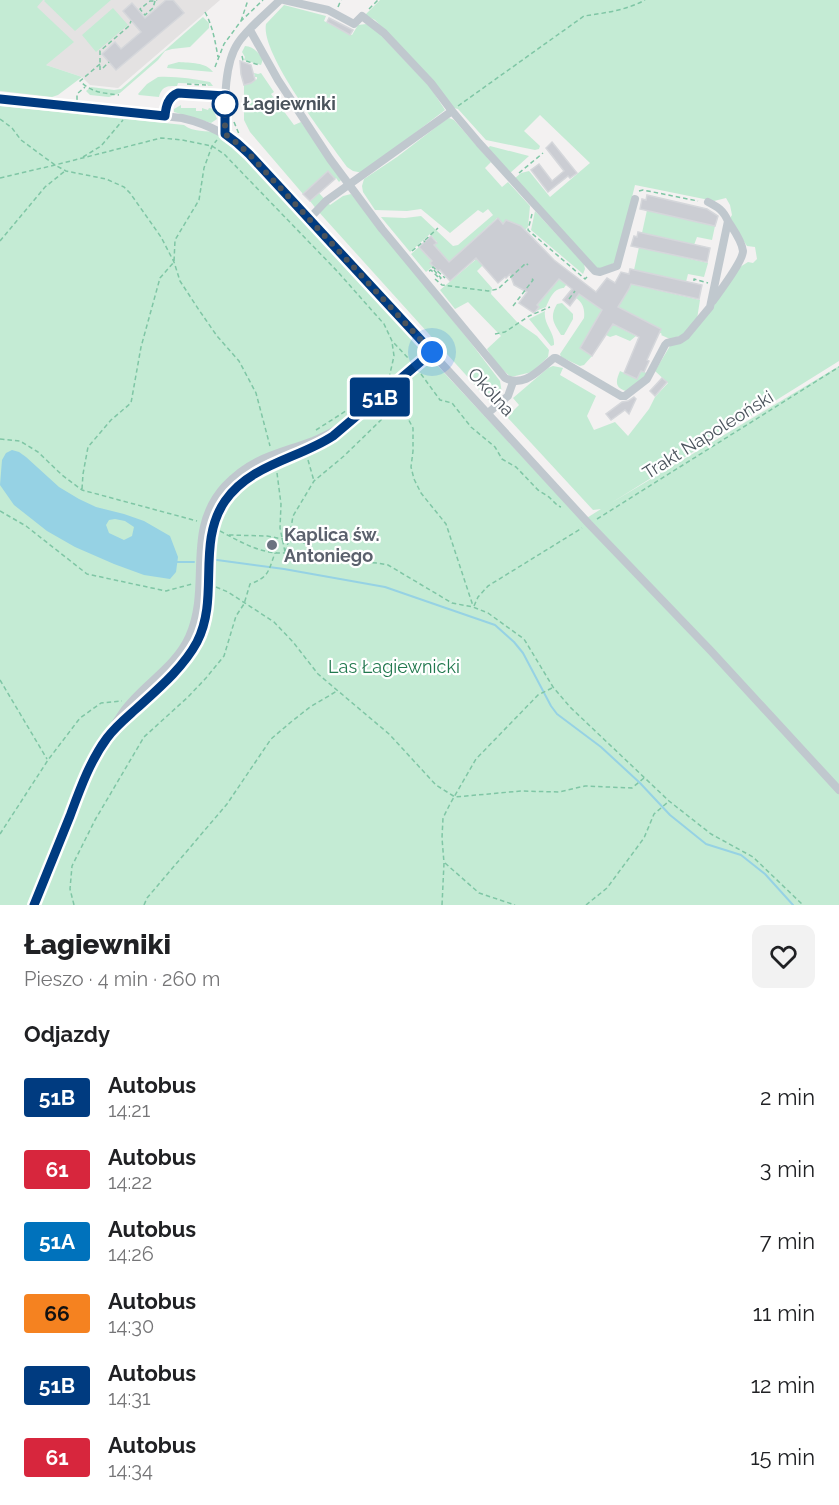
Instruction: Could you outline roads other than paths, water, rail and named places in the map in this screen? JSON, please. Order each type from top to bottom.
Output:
[{"type":"street","points":[[225,134],[226,83],[234,51],[240,40],[282,0],[328,10],[354,24],[362,16],[384,33],[431,83],[452,111],[595,271],[600,272],[617,266],[635,200]]},
{"type":"street","points":[[250,30],[278,80],[349,185],[382,229],[505,378],[513,382],[530,377],[556,358],[621,396],[626,396],[647,379],[665,345],[686,336],[710,307],[743,253],[741,243],[723,212],[708,202]]},
{"type":"street","points":[[165,116],[166,107],[178,93],[225,96]]},
{"type":"street","name":"Okólna","points":[[0,99],[192,120],[225,134],[244,148],[589,524],[839,790]]},
{"type":"street","points":[[309,219],[326,201],[452,111]]},
{"type":"street","points":[[710,307],[728,221]]},
{"type":"street","points":[[34,905],[99,749],[123,712],[172,662],[189,636],[204,583],[213,526],[225,501],[234,490],[258,471],[318,446],[333,436],[432,352]]},
{"type":"street","points":[[488,413],[507,396],[513,382]]},
{"type":"street","points":[[112,731],[188,657],[197,641],[205,623],[208,607],[200,546],[204,523],[224,487],[249,465],[312,441],[349,423]]},
{"type":"water","points":[[12,450],[19,452],[59,487],[79,499],[96,507],[144,521],[170,536],[178,557],[176,572],[170,579],[144,575],[75,547],[47,531],[14,505],[0,485],[2,460],[6,453]],"holes":[[[109,520],[125,521],[134,527],[132,536],[124,540],[109,533],[106,525]]]},
{"type":"waterway","points":[[217,560],[385,587],[495,625],[523,653],[557,714],[601,747],[670,815],[706,844],[741,855],[765,874],[793,905]]},
{"type":"waterway","points":[[175,562],[194,562]]},
{"type":"place","name":"Łagiewniki","points":[[225,104]]},
{"type":"place","name":"Kaplica św. Antoniego","points":[[272,545]]},
{"type":"park label","name":"Las Łagiewnicki","points":[[394,667]]}]
